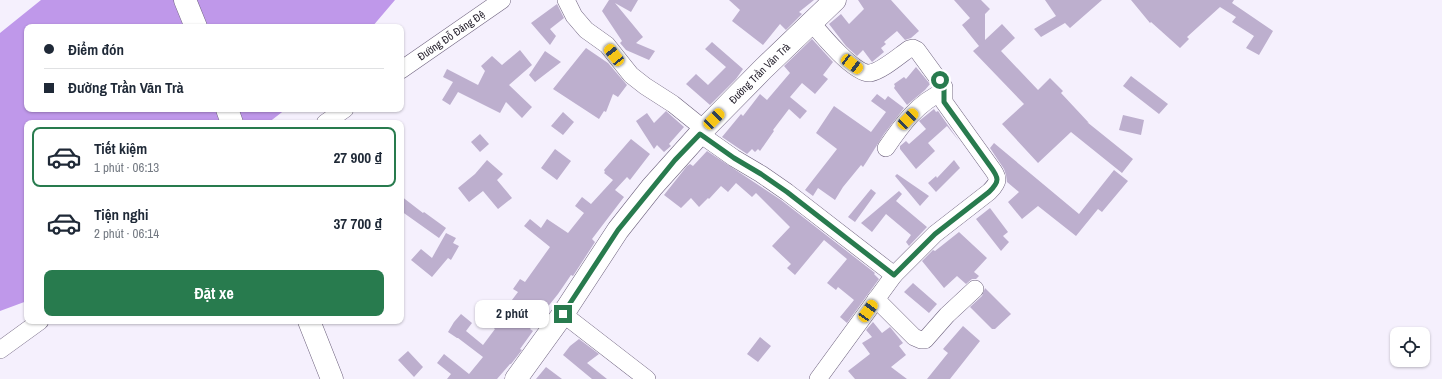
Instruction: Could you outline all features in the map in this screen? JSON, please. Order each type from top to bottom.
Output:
[{"type":"main road","points":[[185,0],[195,24]]},
{"type":"main road","name":"Đường Trần Văn Trà","points":[[516,379],[563,314],[618,230],[675,160],[811,22],[835,0]]},
{"type":"main road","points":[[310,324],[332,379]]},
{"type":"street","name":"Đường Đỗ Đăng Đệ","points":[[404,68],[502,0]]},
{"type":"street","points":[[566,0],[574,16],[586,30],[607,45],[631,75],[673,104],[702,132],[734,158],[787,192],[894,275]]},
{"type":"street","points":[[811,22],[844,58],[860,70],[869,73],[878,71],[909,49],[913,48],[917,50],[944,86],[944,102],[997,176],[998,181],[989,192],[935,234],[894,275],[818,379]]},
{"type":"street","points":[[886,148],[900,128],[926,101],[943,92]]},
{"type":"street","points":[[328,120],[340,112]]},
{"type":"street","points":[[876,299],[914,337],[925,340],[947,315],[975,289]]},
{"type":"street","points":[[563,314],[647,379]]},
{"type":"street","points":[[0,350],[36,324]]},
{"type":"shaded area","points":[[41,0],[395,0],[375,24],[24,24],[24,112],[282,112],[272,120],[24,120],[24,302],[0,311],[0,33]]},
{"type":"building","points":[[609,0],[638,0],[631,12],[615,3],[643,37],[636,43],[655,51],[649,60],[626,50],[620,43],[622,41],[602,11]]},
{"type":"building","points":[[729,0],[814,0],[799,12],[802,14],[786,30],[780,24],[763,45],[732,21],[740,10]]},
{"type":"building","points":[[858,0],[891,0],[919,31],[911,38],[905,40],[897,31],[884,42],[886,44],[881,48],[884,52],[872,62],[863,50],[857,56],[846,46],[829,24],[841,14],[849,24],[864,9]]},
{"type":"building","points":[[954,0],[981,0],[990,9],[985,14],[985,40],[1002,24],[1015,38],[1001,51],[1038,90],[1050,78],[1063,91],[1061,93],[1089,123],[1087,122],[1133,159],[1122,173],[1071,132],[1038,163],[1002,124],[1024,104],[973,51],[979,46],[962,25],[970,18]]},
{"type":"building","points":[[1045,0],[1102,0],[1070,28],[1065,23],[1041,37],[1034,29],[1056,16]]},
{"type":"building","points":[[1131,0],[1234,0],[1232,3],[1273,31],[1259,55],[1246,48],[1254,36],[1232,22],[1236,17],[1220,7],[1187,37],[1189,39],[1180,48],[1151,22],[1150,23]]},
{"type":"building","points":[[557,4],[564,18],[550,29],[556,36],[550,45],[531,23]]},
{"type":"building","points":[[812,39],[833,62],[823,75],[828,79],[815,94],[802,83],[790,97],[807,111],[800,119],[789,109],[773,130],[774,131],[760,151],[758,149],[755,152],[752,149],[747,154],[722,137],[741,114],[743,116],[760,94],[767,100],[790,73],[784,66]]},
{"type":"building","points":[[712,42],[743,69],[736,79],[710,105],[686,84],[696,74],[708,85],[726,67],[705,49]]},
{"type":"building","points":[[586,48],[608,63],[627,85],[618,97],[613,94],[606,112],[604,111],[599,119],[553,89]]},
{"type":"building","points":[[520,50],[532,65],[509,85],[532,107],[522,118],[506,102],[500,113],[458,92],[450,105],[442,100],[453,82],[443,77],[447,69],[478,85],[485,71],[481,66],[492,56],[502,65]]},
{"type":"building","points":[[545,51],[561,62],[535,82],[529,75]]},
{"type":"building","points":[[916,67],[930,84],[907,105],[894,88],[894,84],[904,77],[906,79]]},
{"type":"building","points":[[1131,76],[1168,104],[1159,114],[1123,86]]},
{"type":"building","points":[[877,94],[885,100],[888,96],[904,108],[884,134],[863,167],[861,165],[843,187],[835,200],[818,188],[813,196],[805,190],[837,149],[816,133],[834,106],[871,132],[886,112],[871,101]]},
{"type":"building","points":[[934,109],[936,112],[938,111],[959,141],[947,126],[928,143],[935,151],[916,169],[900,149],[900,146],[906,141],[909,144],[926,129],[919,121]]},
{"type":"building","points":[[666,111],[684,127],[669,144],[671,146],[664,152],[657,145],[654,149],[636,121],[647,113],[654,123]]},
{"type":"building","points":[[563,112],[574,122],[563,135],[551,126]]},
{"type":"building","points":[[1123,115],[1144,120],[1141,135],[1119,130]]},
{"type":"building","points":[[480,134],[489,144],[480,152],[471,142]]},
{"type":"building","points":[[631,139],[650,154],[630,180],[627,177],[615,190],[624,197],[592,239],[595,242],[573,276],[571,275],[530,329],[533,331],[520,349],[522,350],[497,379],[447,379],[451,374],[437,363],[444,354],[469,374],[483,357],[448,332],[454,322],[461,314],[472,323],[466,331],[483,345],[495,329],[489,324],[496,315],[499,317],[518,292],[513,289],[520,279],[525,282],[550,247],[524,226],[530,219],[541,228],[547,219],[568,233],[584,213],[575,206],[582,197],[591,204],[613,180],[604,173],[604,170]]},
{"type":"building","points":[[994,143],[1079,214],[1114,170],[1128,181],[1102,212],[1098,209],[1076,236],[1038,206],[1022,219],[1008,202],[1019,192],[1007,182],[1004,169],[990,148]]},
{"type":"building","points":[[555,149],[571,161],[557,180],[541,168]]},
{"type":"building","points":[[707,151],[781,200],[875,273],[874,274],[879,279],[847,323],[840,317],[854,300],[838,287],[836,290],[827,283],[847,259],[824,240],[795,275],[787,268],[791,264],[772,246],[790,227],[756,193],[752,197],[736,183],[728,192],[721,186],[699,207],[691,198],[681,208],[664,195],[687,166],[690,164],[693,166]]},
{"type":"building","points":[[487,160],[503,174],[497,180],[512,198],[498,209],[483,191],[469,202],[458,188],[475,174]]},
{"type":"building","points":[[954,160],[960,168],[936,192],[928,183],[936,176],[937,178]]},
{"type":"building","points":[[897,174],[929,196],[920,206],[895,176]]},
{"type":"building","points":[[871,189],[876,193],[855,222],[848,217]]},
{"type":"building","points":[[899,191],[902,194],[896,201],[927,227],[909,246],[906,242],[911,235],[886,214],[872,232],[861,223]]},
{"type":"building","points":[[404,198],[446,228],[439,238],[404,213]]},
{"type":"building","points":[[990,208],[1008,232],[1003,236],[1009,242],[1001,251],[976,219]]},
{"type":"building","points":[[959,232],[987,258],[974,272],[979,276],[976,279],[972,279],[966,284],[957,276],[944,288],[922,261],[933,250],[935,251]]},
{"type":"building","points":[[446,233],[456,238],[453,243],[459,246],[451,260],[448,258],[432,277],[411,260],[421,249],[432,258]]},
{"type":"building","points":[[913,283],[937,304],[929,313],[904,292]]},
{"type":"building","points":[[985,288],[1011,314],[995,329],[992,329],[970,307],[982,296]]},
{"type":"building","points":[[873,322],[882,333],[890,327],[903,343],[899,346],[906,355],[891,367],[907,379],[855,379],[848,371],[870,354],[862,343],[872,337],[866,330]]},
{"type":"building","points":[[963,326],[980,341],[950,379],[927,379],[948,353],[943,349]]},
{"type":"building","points":[[760,337],[771,346],[758,362],[747,354]]},
{"type":"building","points":[[579,339],[599,354],[587,363],[607,379],[592,379],[563,355],[570,346]]},
{"type":"building","points":[[408,351],[423,367],[414,377],[398,360]]},
{"type":"building","points":[[546,367],[562,379],[536,379]]},
{"type":"route","points":[[563,314],[618,230],[675,160],[700,134],[787,192],[894,275],[935,234],[989,192],[998,181],[997,176],[944,102],[944,86],[940,80]]}]
